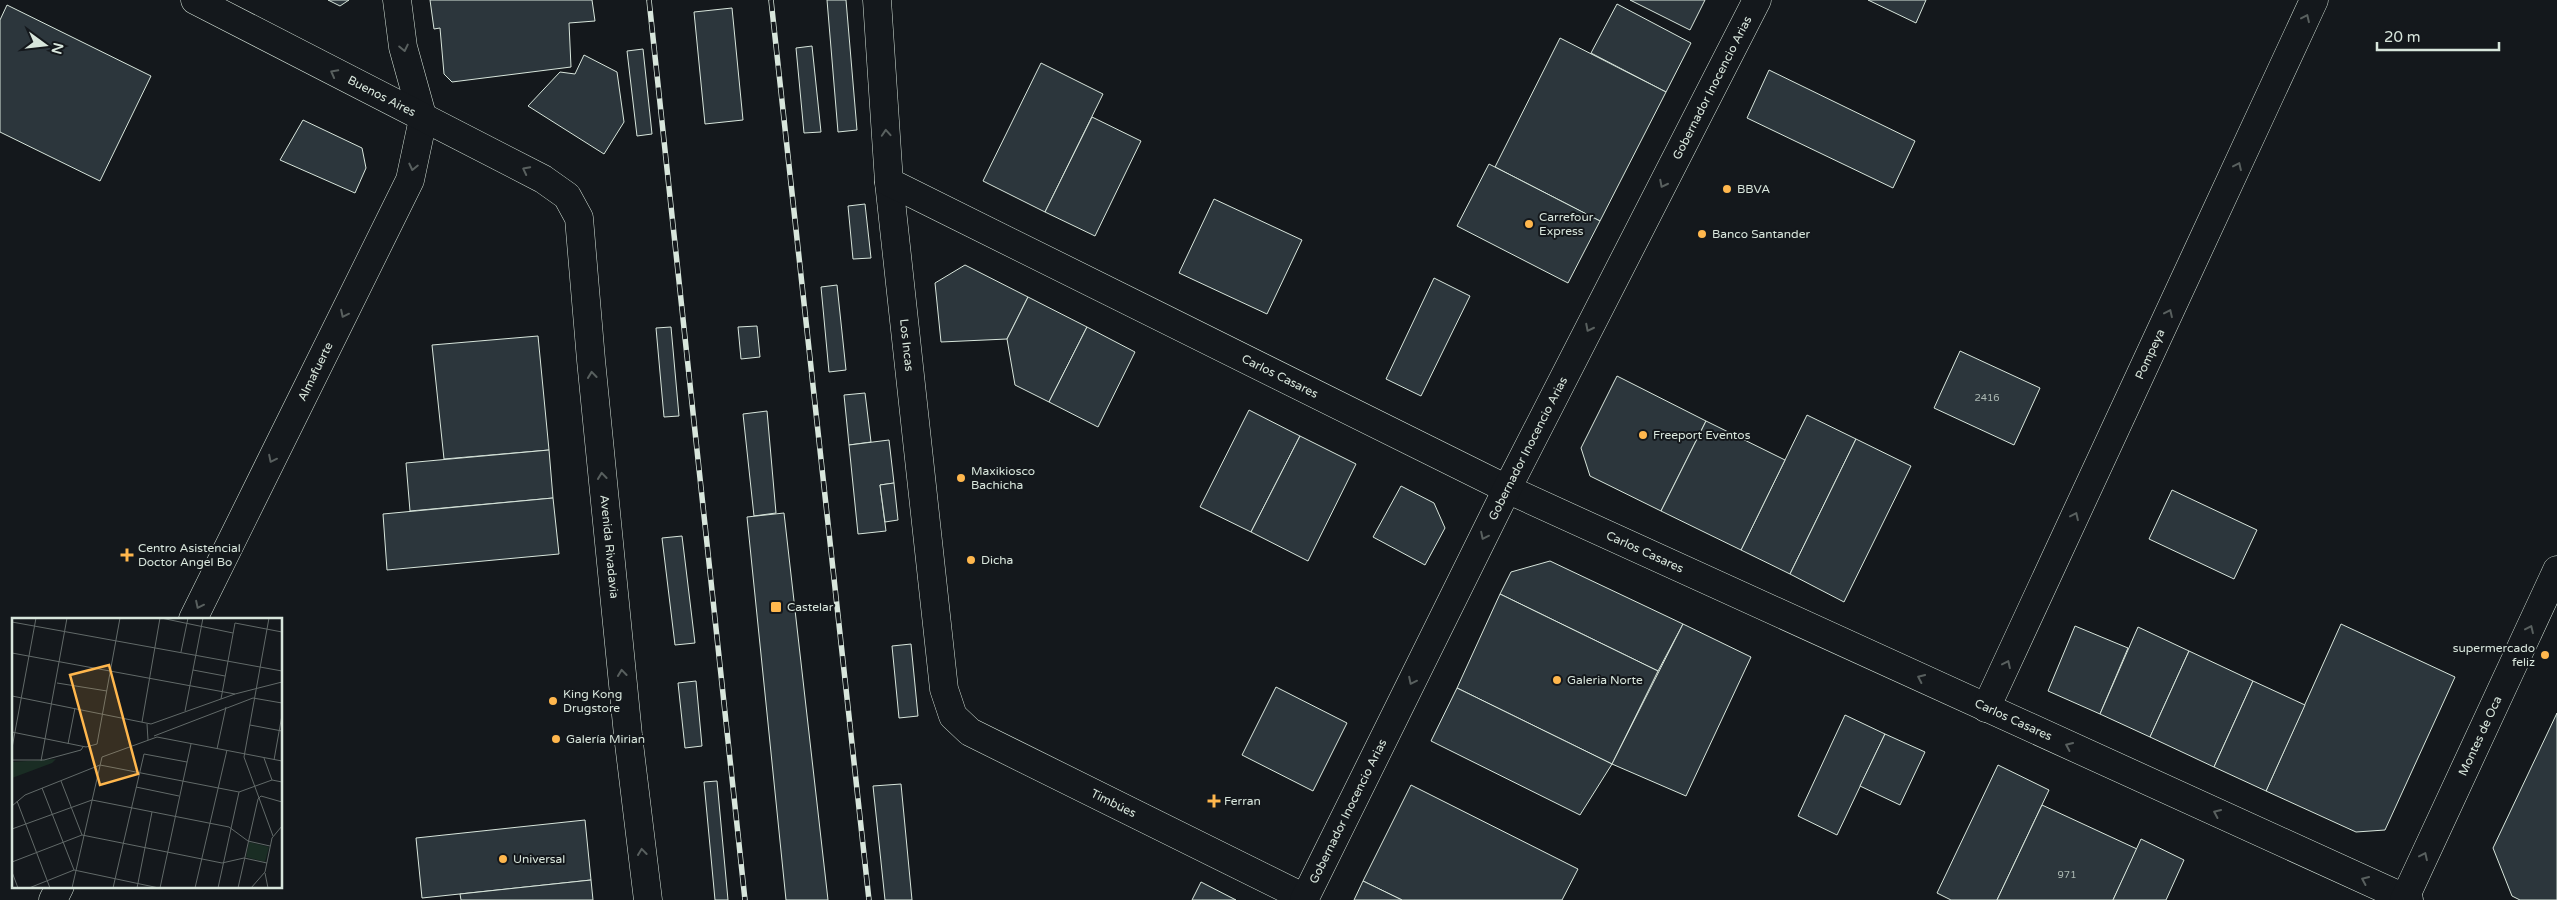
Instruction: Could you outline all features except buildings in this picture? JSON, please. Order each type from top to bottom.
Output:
[{"type":"street","name":"Buenos Aires","points":[[195,0],[423,119],[543,179],[567,196]]},
{"type":"street","points":[[397,0],[403,47],[423,119]]},
{"type":"street","name":"Los Incas","points":[[877,0],[889,182],[944,689]]},
{"type":"street","name":"Gobernador Inocencio Arias","points":[[1304,899],[1507,489],[1757,0]]},
{"type":"street","name":"Pompeya","points":[[1986,708],[2314,0]]},
{"type":"street","name":"Almafuerte","points":[[192,618],[410,180],[423,119]]},
{"type":"street","name":"Carlos Casares","points":[[889,182],[1507,489],[2406,899]]},
{"type":"street","name":"Avenida Rivadavia","points":[[567,196],[579,218],[590,360],[628,735],[648,900]]},
{"type":"street","name":"Montes de Oca","points":[[2406,899],[2557,570]]},
{"type":"street","name":"Timbúes","points":[[944,689],[953,716],[970,732],[1304,899]]},
{"type":"street","points":[[53,900],[59,888]]},
{"type":"railway","points":[[649,0],[745,900]]},
{"type":"railway","points":[[771,0],[869,900]]},
{"type":"place","name":"BBVA","points":[[1727,189]]},
{"type":"place","name":"Carrefour Express","points":[[1529,224]]},
{"type":"place","name":"Banco Santander","points":[[1702,234]]},
{"type":"place","name":"Freeport Eventos","points":[[1643,435]]},
{"type":"place","name":"Maxikiosco Bachicha","points":[[961,478]]},
{"type":"place","name":"Centro Asistencial Doctor Angel Bo","points":[[127,555]]},
{"type":"place","name":"Dicha","points":[[971,560]]},
{"type":"place","name":"Castelar","points":[[776,607]]},
{"type":"place","name":"supermercado feliz","points":[[2545,655]]},
{"type":"place","name":"Galeria Norte","points":[[1557,680]]},
{"type":"place","name":"King Kong Drugstore","points":[[553,701]]},
{"type":"place","name":"Galería Mirian","points":[[556,739]]},
{"type":"place","name":"Ferran","points":[[1214,801]]},
{"type":"place","name":"Universal","points":[[503,859]]}]
